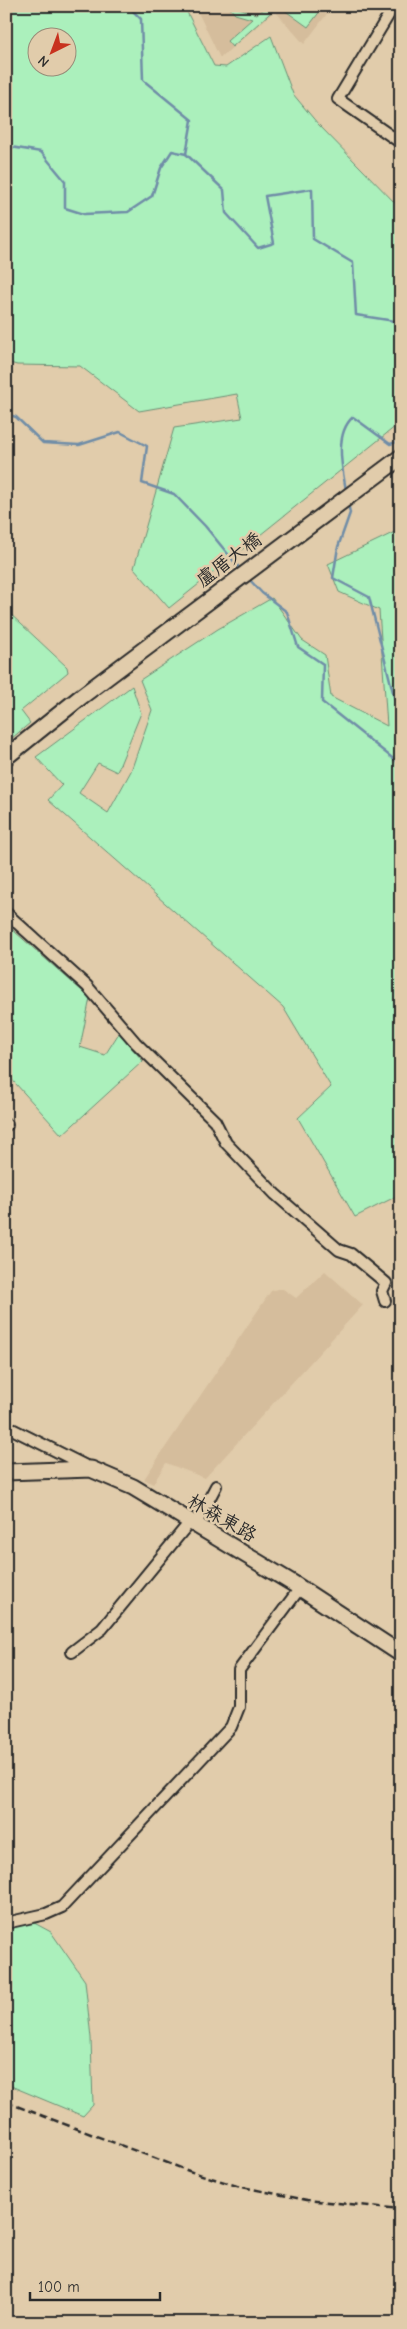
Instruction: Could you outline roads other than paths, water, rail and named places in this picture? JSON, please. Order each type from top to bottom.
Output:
[{"type":"street","points":[[394,6],[338,98],[401,143]]},
{"type":"street","name":"盧厝大橋","points":[[6,757],[82,696],[401,457]]},
{"type":"street","points":[[6,913],[87,986],[136,1042],[215,1121],[226,1143],[275,1194],[339,1250],[351,1254],[386,1282],[382,1291],[384,1301]]},
{"type":"street","points":[[6,1426],[91,1469]]},
{"type":"street","name":"林森東路","points":[[6,1472],[91,1469],[133,1487],[300,1588],[401,1654]]},
{"type":"street","points":[[72,1652],[102,1628],[192,1524],[216,1486]]},
{"type":"street","points":[[6,1923],[46,1914],[62,1907],[231,1728],[239,1707],[239,1670],[300,1588]]},
{"type":"waterway","points":[[128,6],[141,19],[143,80],[192,120],[186,154],[224,190],[226,213],[258,248],[274,243],[265,196],[312,189],[313,239],[353,263],[356,315],[401,322]]},
{"type":"waterway","points":[[6,150],[11,147],[41,152],[65,181],[65,208],[84,214],[128,212],[152,196],[161,168],[172,151],[186,154]]},
{"type":"waterway","points":[[6,414],[16,417],[43,443],[79,445],[120,432],[147,446],[142,483],[174,494],[205,526],[241,570]]},
{"type":"waterway","points":[[346,490],[341,462],[341,442],[343,432],[353,417],[390,444],[401,441]]},
{"type":"waterway","points":[[348,503],[350,513],[338,547],[333,578],[369,597],[401,724]]},
{"type":"waterway","points":[[248,578],[262,593],[287,612],[298,647],[323,664],[322,702],[401,765]]},
{"type":"railway","points":[[6,2102],[189,2171],[237,2186],[307,2200],[401,2209]]}]
